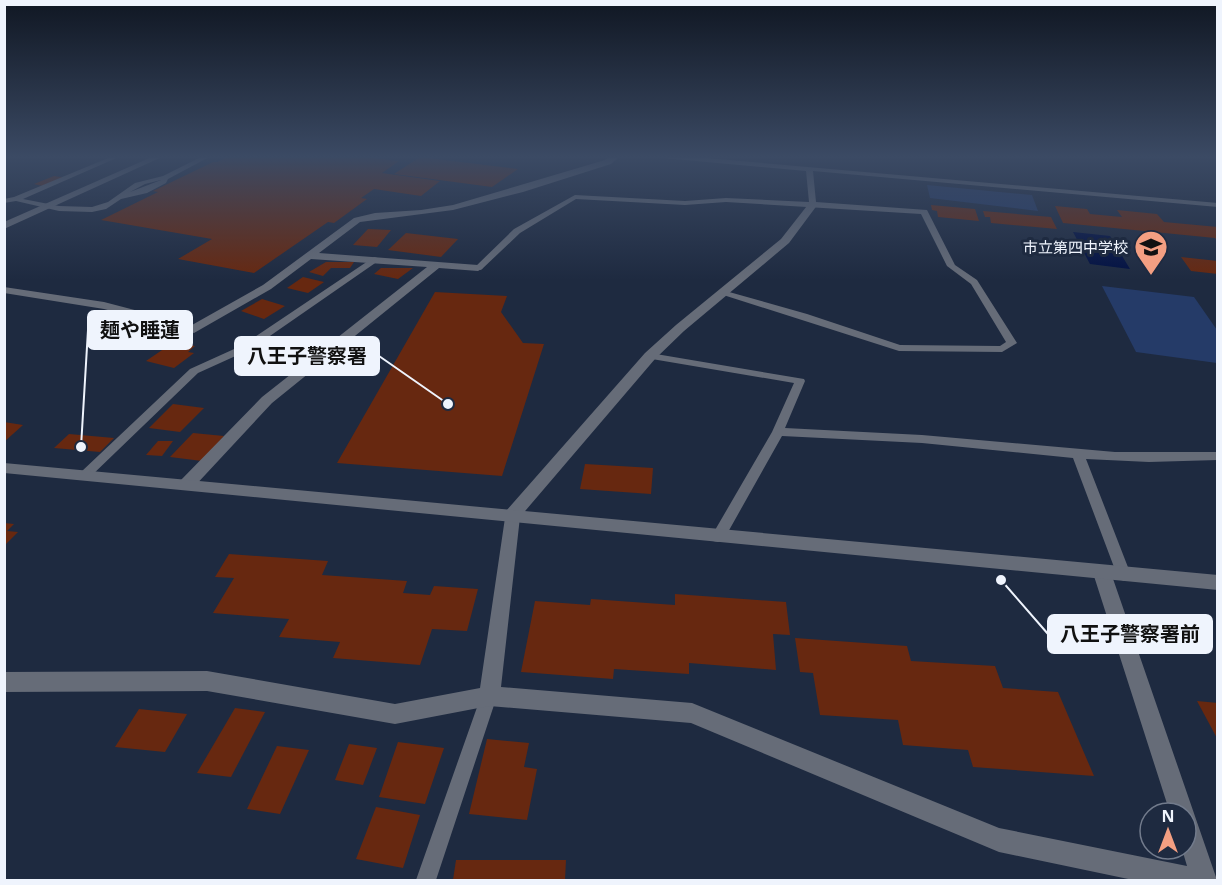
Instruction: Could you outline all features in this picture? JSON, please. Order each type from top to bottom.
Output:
[{"type":"street","points":[[4,226],[68,197]]},
{"type":"street","points":[[4,290],[104,306],[194,328],[267,287],[363,218],[430,212],[489,197]]},
{"type":"street","points":[[489,696],[512,515],[650,356],[785,240],[813,204]]},
{"type":"street","points":[[311,256],[478,268]]},
{"type":"street","points":[[186,484],[267,400],[437,264]]},
{"type":"street","points":[[4,468],[1218,583]]},
{"type":"street","points":[[1102,573],[1178,801]]},
{"type":"street","points":[[4,682],[207,681],[395,714],[489,696],[692,713],[999,840],[1191,880]]},
{"type":"street","points":[[1198,861],[1204,880]]},
{"type":"lane","points":[[15,200],[21,197]]},
{"type":"lane","points":[[4,201],[15,200],[80,210],[102,207],[119,197]]},
{"type":"lane","points":[[478,268],[517,231],[573,197]]},
{"type":"lane","points":[[595,197],[685,203],[726,201],[813,204],[924,212],[951,266],[974,282],[1012,343],[1002,349],[899,348],[804,316],[722,293]]},
{"type":"lane","points":[[812,197],[813,204]]},
{"type":"lane","points":[[1122,197],[1218,206]]},
{"type":"lane","points":[[85,475],[194,370],[247,347],[377,259]]},
{"type":"lane","points":[[650,356],[800,381],[778,432],[718,537]]},
{"type":"lane","points":[[778,432],[929,440],[1078,454],[1140,457],[1218,456]]},
{"type":"lane","points":[[1078,454],[1124,575]]},
{"type":"lane","points":[[426,880],[489,696]]},
{"type":"shaded area","points":[[1033,197],[1038,211],[930,198]]},
{"type":"shaded area","points":[[1073,232],[1110,236],[1130,269],[1090,264]]},
{"type":"shaded area","points":[[1102,286],[1194,297],[1217,330],[1217,363],[1136,352]]},
{"type":"building","points":[[147,197],[367,199],[334,223],[328,222],[254,273],[178,259],[212,239],[101,220]]},
{"type":"building","points":[[931,205],[975,209],[979,221],[938,217],[937,211],[932,210]]},
{"type":"building","points":[[1055,206],[1087,209],[1090,214],[1122,217],[1117,210],[1157,214],[1164,222],[1218,227],[1218,241],[1215,238],[1063,223]]},
{"type":"building","points":[[983,211],[1051,217],[1057,229],[991,223],[990,217],[985,217]]},
{"type":"building","points":[[368,229],[391,230],[377,247],[353,245]]},
{"type":"building","points":[[406,233],[458,239],[441,257],[388,250]]},
{"type":"building","points":[[1181,257],[1218,261],[1218,274],[1191,271]]},
{"type":"building","points":[[326,262],[354,262],[350,268],[331,268],[323,276],[309,272]]},
{"type":"building","points":[[381,268],[413,268],[398,279],[374,274]]},
{"type":"building","points":[[303,277],[324,282],[308,293],[287,288]]},
{"type":"building","points":[[435,292],[507,296],[501,312],[523,343],[544,344],[502,476],[337,463]]},
{"type":"building","points":[[262,299],[285,306],[264,319],[241,311]]},
{"type":"building","points":[[181,343],[195,346],[188,352],[194,353],[174,368],[146,361],[168,346],[175,347]]},
{"type":"building","points":[[173,404],[204,408],[180,432],[149,428]]},
{"type":"building","points":[[4,422],[23,425],[4,442]]},
{"type":"building","points":[[193,433],[224,436],[202,461],[170,457]]},
{"type":"building","points":[[69,434],[114,438],[100,452],[54,448]]},
{"type":"building","points":[[158,441],[173,441],[162,456],[146,455]]},
{"type":"building","points":[[585,464],[653,468],[651,494],[580,489]]},
{"type":"building","points":[[4,523],[14,524],[7,531],[18,532],[4,546]]},
{"type":"building","points":[[229,554],[328,561],[322,575],[407,581],[403,593],[430,595],[434,586],[478,589],[467,631],[432,629],[420,665],[333,658],[340,642],[279,637],[289,619],[213,613],[234,578],[215,577]]},
{"type":"building","points":[[675,594],[786,602],[790,635],[773,634],[776,670],[689,663],[689,674],[614,669],[613,679],[521,672],[535,601],[590,605],[591,599],[675,605]]},
{"type":"building","points":[[795,638],[907,646],[911,661],[995,666],[1003,688],[1058,692],[1094,776],[973,767],[968,750],[903,745],[898,720],[820,715],[813,673],[800,672]]},
{"type":"building","points":[[1197,701],[1218,703],[1218,740]]},
{"type":"building","points":[[235,708],[265,712],[231,777],[197,773]]},
{"type":"building","points":[[139,709],[187,714],[165,752],[115,747]]},
{"type":"building","points":[[487,739],[529,743],[524,767],[537,769],[527,820],[469,814]]},
{"type":"building","points":[[398,742],[444,748],[425,804],[379,797]]},
{"type":"building","points":[[349,744],[377,748],[363,785],[335,780]]},
{"type":"building","points":[[277,746],[309,750],[280,814],[247,809]]},
{"type":"building","points":[[376,807],[420,815],[403,868],[356,859]]},
{"type":"building","points":[[456,860],[566,860],[565,880],[453,880]]},
{"type":"place","name":"市立第四中学校","points":[[1151,276]]},
{"type":"place","name":"八王子警察署","points":[[448,404]]},
{"type":"place","name":"麺や睡蓮","points":[[81,447]]},
{"type":"place","name":"八王子警察署前","points":[[1001,580]]}]
